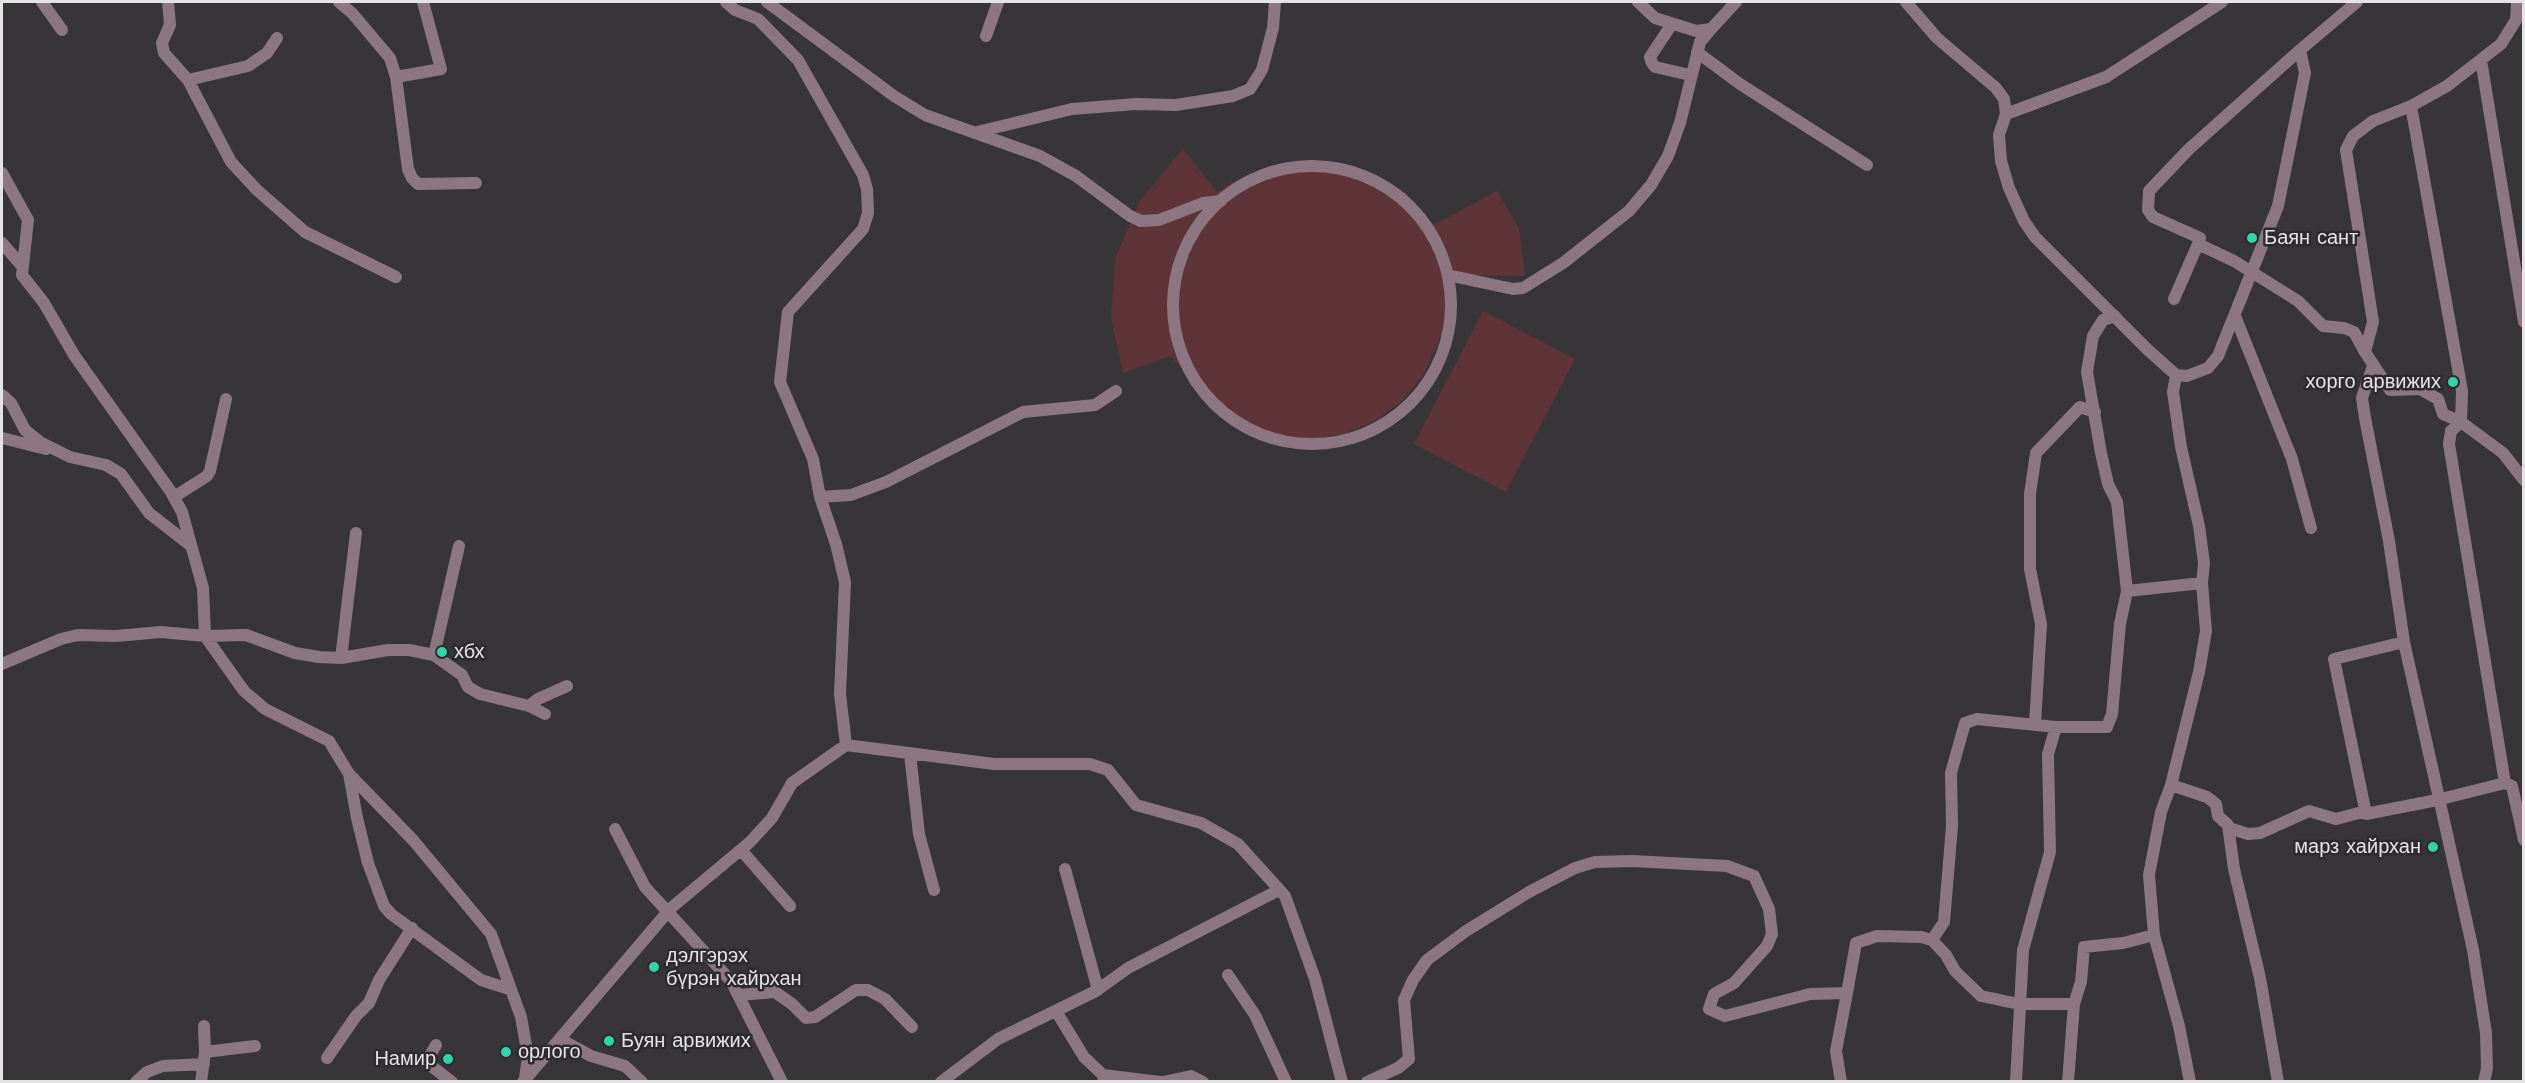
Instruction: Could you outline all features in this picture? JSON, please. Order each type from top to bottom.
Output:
[{"type":"street","points":[[42,2],[62,30]]},
{"type":"street","points":[[168,2],[170,25],[162,43],[164,53],[188,80],[231,162],[257,190],[305,232],[396,277]]},
{"type":"street","points":[[339,2],[352,13],[390,57],[396,77],[406,158],[412,178],[418,184],[476,183]]},
{"type":"street","points":[[396,77],[441,69],[423,2]]},
{"type":"street","points":[[726,2],[735,10],[758,19],[798,60],[863,176],[867,189],[868,213],[863,229],[788,312],[782,348],[780,382],[811,455],[820,497],[836,544],[845,582],[840,694],[846,745]]},
{"type":"street","points":[[767,2],[894,96],[940,122],[1030,152],[1058,165],[1130,216],[1141,221],[1159,220],[1203,203],[1221,201]]},
{"type":"street","points":[[986,36],[998,2]]},
{"type":"street","points":[[974,132],[1072,109],[1136,104],[1176,105],[1233,96],[1251,88],[1262,70],[1273,28],[1275,2]]},
{"type":"street","points":[[1638,2],[1655,18],[1696,31],[1711,29]]},
{"type":"street","points":[[1452,276],[1513,289],[1523,288],[1563,263],[1629,211],[1651,185],[1668,156],[1680,123],[1700,42],[1736,2]]},
{"type":"street","points":[[1906,2],[1937,38],[1996,88],[2004,99],[2006,114],[1999,135],[2001,161],[2009,188],[2024,220],[2044,248],[2176,375],[2187,376],[2208,368],[2218,356],[2278,206],[2305,74],[2300,50]]},
{"type":"street","points":[[2006,114],[2106,77],[2222,2]]},
{"type":"street","points":[[2174,298],[2200,238],[2153,217],[2148,210],[2149,191],[2189,149],[2357,2]]},
{"type":"street","points":[[2365,352],[2373,322],[2346,150],[2353,136],[2373,121],[2411,106],[2447,86],[2501,44],[2516,20],[2517,2]]},
{"type":"street","points":[[1672,24],[1650,57],[1652,63],[1655,67],[1690,75]]},
{"type":"street","points":[[188,80],[248,66],[267,53],[277,38]]},
{"type":"street","points":[[1697,52],[1740,84],[1867,165]]},
{"type":"street","points":[[2481,60],[2494,127],[2505,218],[2523,322]]},
{"type":"street","points":[[2411,106],[2462,391],[2461,422],[2451,431],[2449,444],[2523,840]]},
{"type":"street","points":[[1307,167],[1342,170],[1367,177],[1404,202],[1424,222],[1452,276],[1449,331],[1441,358],[1429,381],[1402,412],[1384,425],[1341,441],[1301,442],[1259,434],[1234,421],[1216,407],[1185,359],[1177,332],[1172,300],[1176,270],[1186,244],[1205,216],[1221,201],[1257,178],[1282,170],[1307,167]]},
{"type":"street","points":[[2,173],[28,220],[22,275],[44,303],[74,355],[174,497],[182,512],[203,588],[205,636],[244,691],[265,709],[329,741],[350,774],[370,799],[413,840],[481,919],[491,934],[509,989],[517,1004],[528,1063],[525,1081]]},
{"type":"street","points":[[2,243],[22,266]]},
{"type":"street","points":[[2198,244],[2251,271],[2298,301],[2323,326],[2354,332],[2390,390],[2420,389],[2438,399],[2443,414],[2461,422],[2503,453],[2523,480]]},
{"type":"street","points":[[1932,940],[1944,922],[1952,826],[1951,773],[1958,739],[1965,723],[1977,719],[2055,727],[2108,727],[2112,714],[2120,624],[2127,591],[2117,502],[2103,464],[2087,372],[2093,336],[2103,320],[2115,316]]},
{"type":"street","points":[[2235,316],[2292,459],[2311,528]]},
{"type":"street","points":[[2373,366],[2362,398],[2389,541],[2404,642],[2437,801],[2473,950],[2486,1033],[2487,1068],[2484,1082]]},
{"type":"street","points":[[2176,375],[2173,392],[2181,447],[2199,526],[2204,563],[2202,583],[2206,631],[2199,672],[2171,785],[2161,812],[2149,875],[2154,935],[2190,1082]]},
{"type":"street","points":[[820,497],[851,495],[886,482],[1023,412],[1095,405],[1116,391]]},
{"type":"street","points":[[2,396],[11,404],[25,430],[40,442],[70,457],[106,465],[121,474],[148,513],[190,545]]},
{"type":"street","points":[[174,497],[207,476],[210,471],[226,399]]},
{"type":"street","points":[[2035,724],[2041,624],[2030,569],[2030,494],[2036,453],[2080,407],[2095,412]]},
{"type":"street","points":[[2,438],[61,452]]},
{"type":"street","points":[[341,658],[356,533]]},
{"type":"street","points":[[434,655],[459,546]]},
{"type":"street","points":[[2127,591],[2202,583]]},
{"type":"street","points":[[2,664],[61,639],[78,635],[116,636],[161,632],[205,636],[246,635],[295,653],[341,658],[388,650],[409,650],[434,655],[462,675],[468,687],[480,694],[530,706],[545,714]]},
{"type":"street","points":[[2404,642],[2334,659],[2366,814],[2514,784]]},
{"type":"street","points":[[530,706],[538,699],[567,686]]},
{"type":"street","points":[[2016,1082],[2023,950],[2050,852],[2048,754],[2055,727]]},
{"type":"street","points":[[525,1081],[668,911],[741,850],[772,818],[792,783],[846,745],[994,764],[1090,764],[1108,770],[1136,805],[1201,823],[1238,844],[1285,896],[1309,960],[1342,1082]]},
{"type":"street","points":[[910,754],[919,834],[934,890]]},
{"type":"street","points":[[350,774],[357,818],[376,890],[391,914],[481,980],[509,989]]},
{"type":"street","points":[[2171,785],[2207,797],[2216,804],[2218,816],[2229,828],[2248,834],[2260,833],[2309,811],[2336,819],[2366,811]]},
{"type":"street","points":[[2229,828],[2234,869],[2260,978],[2278,1082]]},
{"type":"street","points":[[615,829],[645,887],[731,981],[783,1082]]},
{"type":"street","points":[[741,850],[790,906]]},
{"type":"street","points":[[1367,1082],[1398,1068],[1409,1059],[1404,1000],[1413,980],[1428,960],[1466,931],[1529,892],[1575,868],[1595,862],[1728,866],[1754,876],[1769,909],[1772,934],[1767,946],[1734,983],[1714,994],[1708,1009],[1725,1016],[1810,994],[1847,993]]},
{"type":"street","points":[[1065,869],[1098,990]]},
{"type":"street","points":[[941,1082],[998,1039],[1098,990],[1128,968],[1279,890]]},
{"type":"street","points":[[327,1058],[356,1016],[369,1003],[379,980],[412,928]]},
{"type":"street","points":[[1841,1082],[1836,1051],[1856,943],[1877,936],[1900,935],[1932,940],[1946,955],[1955,971],[1981,996],[2019,1004],[2074,1004]]},
{"type":"street","points":[[2068,1082],[2074,1004],[2081,982],[2084,947],[2154,935]]},
{"type":"street","points":[[1228,975],[1255,1015],[1286,1082]]},
{"type":"street","points":[[739,995],[775,992],[806,1018],[815,1017],[855,990],[868,990],[885,999],[912,1027]]},
{"type":"street","points":[[1056,1011],[1084,1057],[1104,1078],[1162,1082],[1191,1076],[1203,1082]]},
{"type":"street","points":[[201,1082],[204,1026]]},
{"type":"street","points":[[560,1039],[591,1056],[625,1066],[642,1082]]},
{"type":"street","points":[[436,1045],[426,1062],[452,1082]]},
{"type":"street","points":[[136,1082],[147,1072],[163,1066],[255,1046]]},
{"type":"shaded area","points":[[1183,149],[1217,192],[1236,180],[1281,163],[1329,163],[1375,174],[1407,193],[1432,226],[1497,191],[1519,228],[1525,276],[1448,275],[1451,313],[1424,374],[1403,400],[1377,420],[1347,433],[1315,439],[1282,437],[1251,428],[1223,411],[1170,356],[1123,373],[1111,318],[1115,259],[1140,201]]},
{"type":"shaded area","points":[[1483,311],[1575,359],[1506,492],[1414,444]]},
{"type":"place","name":"Баян сант","points":[[2252,238]]},
{"type":"place","name":"хорго арвижих","points":[[2453,382]]},
{"type":"place","name":"хбх","points":[[442,652]]},
{"type":"place","name":"марз хайрхан","points":[[2433,847]]},
{"type":"place","name":"дэлгэрэх бүрэн хайрхан","points":[[654,967]]},
{"type":"place","name":"Буян арвижих","points":[[609,1041]]},
{"type":"place","name":"орлого","points":[[506,1052]]},
{"type":"place","name":"Намир","points":[[448,1059]]}]
